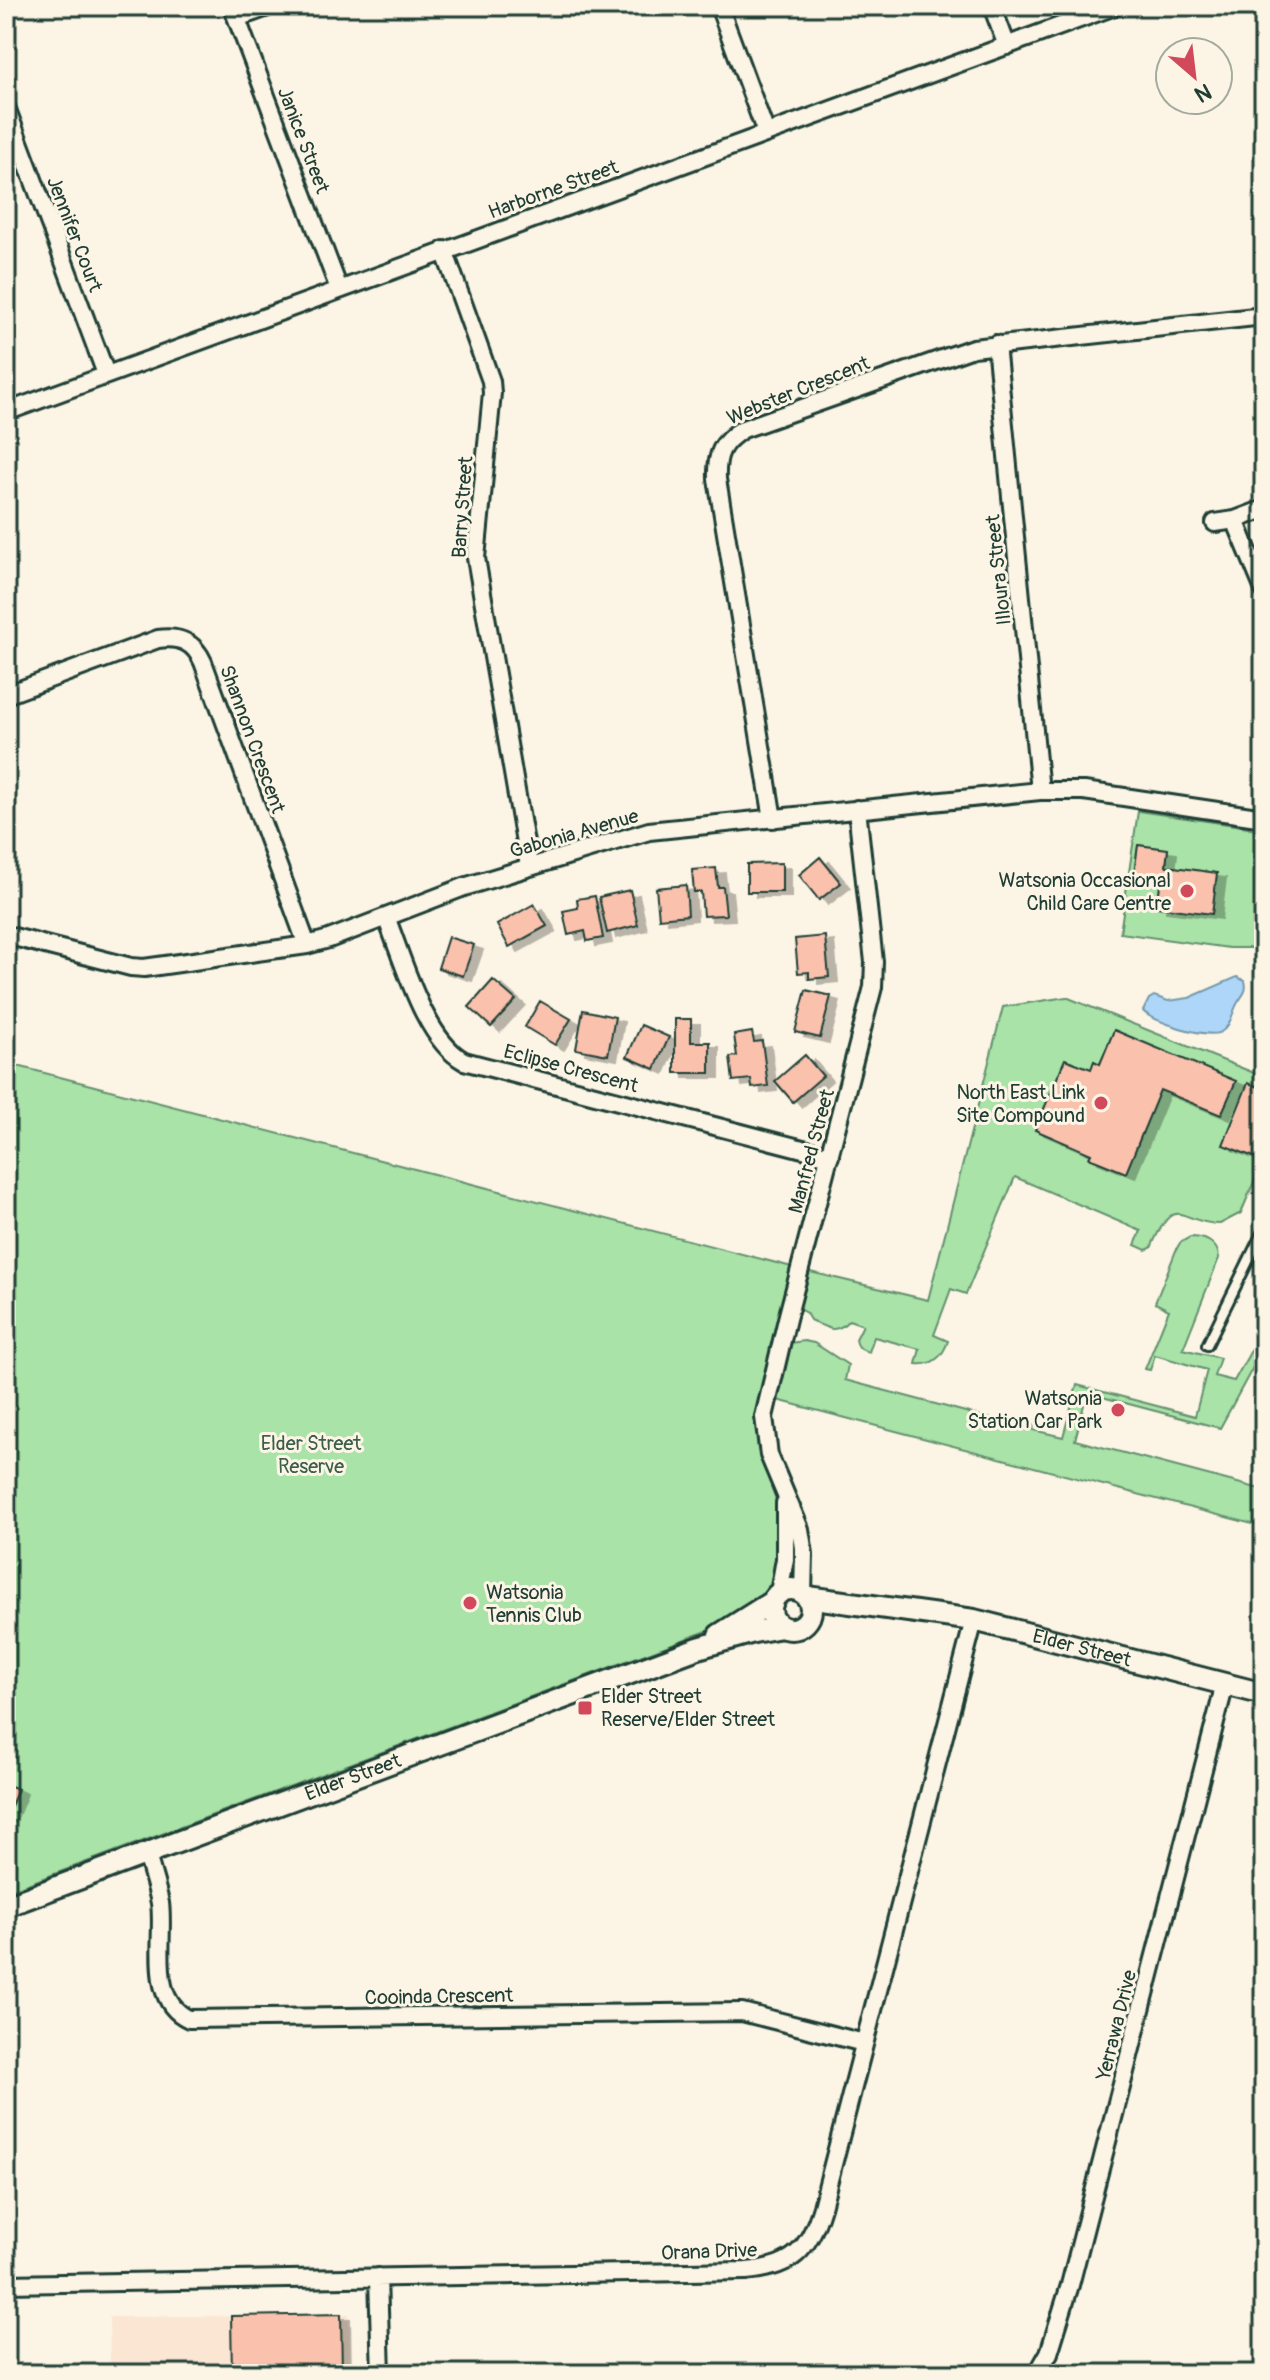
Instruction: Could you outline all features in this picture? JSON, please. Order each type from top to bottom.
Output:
[{"type":"street","points":[[234,12],[271,6]]},
{"type":"street","points":[[719,6],[766,133]]},
{"type":"street","points":[[992,6],[1007,46]]},
{"type":"street","name":"Harborne Street","points":[[6,412],[1115,6]]},
{"type":"street","name":"Janice Street","points":[[234,12],[339,289]]},
{"type":"street","name":"Jennifer Court","points":[[6,107],[106,374]]},
{"type":"street","name":"Barry Street","points":[[444,250],[491,381],[476,558],[529,866]]},
{"type":"street","name":"Webster Crescent","points":[[773,819],[717,479],[720,451],[731,436],[950,354],[996,344],[1264,316]]},
{"type":"street","name":"Illoura Street","points":[[996,344],[1040,791]]},
{"type":"street","points":[[1215,523],[1235,520],[1264,509]]},
{"type":"street","points":[[1235,520],[1264,590]]},
{"type":"street","name":"Shannon Crescent","points":[[6,695],[158,639],[182,639],[193,646],[203,662],[307,945]]},
{"type":"street","name":"Gabonia Avenue","points":[[6,935],[144,968],[307,945],[453,891],[649,831],[1040,791],[1084,791],[1264,818]]},
{"type":"street","name":"Manfred Street","points":[[805,1595],[800,1529],[769,1455],[764,1417],[875,976],[857,809]]},
{"type":"street","name":"Eclipse Crescent","points":[[386,917],[432,1029],[446,1049],[464,1061],[830,1156]]},
{"type":"street","name":"Manfred Street","points":[[776,1597],[787,1535],[785,1497]]},
{"type":"street","points":[[791,1589],[805,1595],[811,1608],[809,1619],[800,1627],[782,1627],[773,1619],[776,1597],[791,1589]]},
{"type":"street","name":"Elder Street","points":[[805,1595],[974,1620],[1264,1694]]},
{"type":"street","name":"Elder Street","points":[[698,1648],[776,1597]]},
{"type":"street","name":"Elder Street","points":[[809,1619],[832,1614],[868,1617],[900,1611]]},
{"type":"street","name":"Orana Drive","points":[[6,2284],[746,2271],[780,2265],[802,2250],[815,2228],[974,1620]]},
{"type":"street","name":"Elder Street","points":[[6,1906],[698,1648],[782,1627]]},
{"type":"street","name":"Yerrawa Drive","points":[[1037,2374],[1049,2353],[1070,2285],[1225,1684]]},
{"type":"street","name":"Cooinda Crescent","points":[[147,1854],[160,1904],[164,1993],[174,2010],[189,2019],[742,2012],[864,2043]]},
{"type":"street","points":[[378,2277],[381,2374]]},
{"type":"lane","points":[[1207,1345],[1264,1229]]},
{"type":"shaded area","points":[[349,2314],[350,2374],[110,2374],[109,2317]]},
{"type":"green space","points":[[1138,811],[1248,827],[1260,833],[1264,840],[1264,957],[1262,948],[1229,948],[1120,933]],"holes":[[[1138,845],[1168,849],[1166,866],[1217,873],[1212,914],[1157,907],[1161,878],[1134,874]]]},
{"type":"green space","points":[[1066,997],[1264,1077],[1264,1158],[1241,1213],[1220,1224],[1173,1214],[1151,1248],[1146,1250],[1135,1245],[1141,1231],[1015,1177],[966,1294],[951,1289],[934,1335],[948,1341],[937,1359],[916,1364],[920,1349],[874,1337],[869,1352],[858,1346],[856,1339],[863,1325],[849,1320],[839,1328],[830,1329],[810,1320],[799,1309],[810,1272],[928,1300],[1003,1007]]},
{"type":"green space","name":"Elder Street Reserve","points":[[6,1063],[792,1267],[755,1416],[758,1449],[779,1508],[778,1573],[771,1589],[762,1599],[729,1621],[707,1631],[6,1892]]},
{"type":"green space","points":[[1190,1237],[1209,1242],[1216,1248],[1219,1258],[1183,1349],[1220,1358],[1214,1376],[1234,1381],[1264,1327],[1264,1347],[1220,1428],[1087,1393],[1075,1440],[1264,1490],[1264,1527],[777,1400],[790,1343],[804,1341],[814,1343],[848,1365],[845,1380],[1007,1423],[1009,1418],[1034,1425],[1033,1430],[1063,1437],[1077,1385],[1195,1416],[1207,1370],[1155,1355],[1150,1370],[1145,1369],[1169,1310],[1155,1303],[1177,1248]]},
{"type":"water","points":[[1237,977],[1245,981],[1245,991],[1221,1032],[1205,1033],[1181,1028],[1157,1020],[1143,1011],[1154,996],[1168,1001],[1189,998]]},
{"type":"building","name":"Watsonia Occasional Child Care Centre","points":[[1138,845],[1168,849],[1166,866],[1217,873],[1212,914],[1157,907],[1161,878],[1134,874]]},
{"type":"building","points":[[820,857],[841,883],[819,900],[799,875]]},
{"type":"building","points":[[782,863],[782,892],[747,892],[747,864]]},
{"type":"building","points":[[716,868],[718,887],[723,887],[726,915],[703,916],[701,892],[694,892],[692,870]]},
{"type":"building","points":[[686,885],[688,915],[659,918],[656,888]]},
{"type":"building","points":[[630,890],[638,925],[607,933],[599,897]]},
{"type":"building","points":[[595,896],[603,938],[587,941],[585,931],[568,935],[563,911],[578,908],[577,899]]},
{"type":"building","points":[[534,904],[547,926],[509,947],[497,925]]},
{"type":"building","points":[[825,936],[829,977],[809,979],[809,972],[798,973],[795,939]]},
{"type":"building","points":[[448,937],[474,945],[463,976],[438,968]]},
{"type":"building","points":[[493,980],[516,1000],[491,1027],[469,1007]]},
{"type":"building","points":[[806,990],[831,996],[820,1038],[795,1032]]},
{"type":"building","points":[[540,1001],[571,1019],[555,1045],[525,1027]]},
{"type":"building","points":[[583,1010],[615,1017],[608,1055],[576,1049]]},
{"type":"building","points":[[675,1019],[691,1019],[691,1042],[710,1042],[710,1073],[675,1073]]},
{"type":"building","points":[[641,1025],[669,1037],[655,1069],[627,1057]]},
{"type":"building","name":"North East Link Site Compound","points":[[1114,1030],[1236,1081],[1221,1115],[1160,1090],[1126,1173],[1035,1130],[1065,1059],[1091,1069],[1094,1061],[1100,1064]]},
{"type":"building","points":[[752,1032],[754,1042],[762,1041],[768,1086],[752,1088],[751,1079],[733,1081],[730,1057],[737,1056],[734,1035]]},
{"type":"building","points":[[805,1055],[823,1076],[793,1102],[775,1081]]},
{"type":"building","points":[[1248,1083],[1264,1089],[1264,1146],[1259,1159],[1223,1145]]},
{"type":"building","points":[[6,1784],[18,1789],[6,1818]]},
{"type":"building","points":[[341,2314],[342,2374],[232,2374],[231,2316]]},
{"type":"place","name":"Watsonia Occasional Child Care Centre","points":[[1187,891]]},
{"type":"place","name":"North East Link Site Compound","points":[[1101,1103]]},
{"type":"place","name":"Watsonia Station Car Park","points":[[1118,1410]]},
{"type":"place","name":"Watsonia Tennis Club","points":[[470,1603]]},
{"type":"place","name":"Elder Street Reserve/Elder Street","points":[[585,1708]]}]
